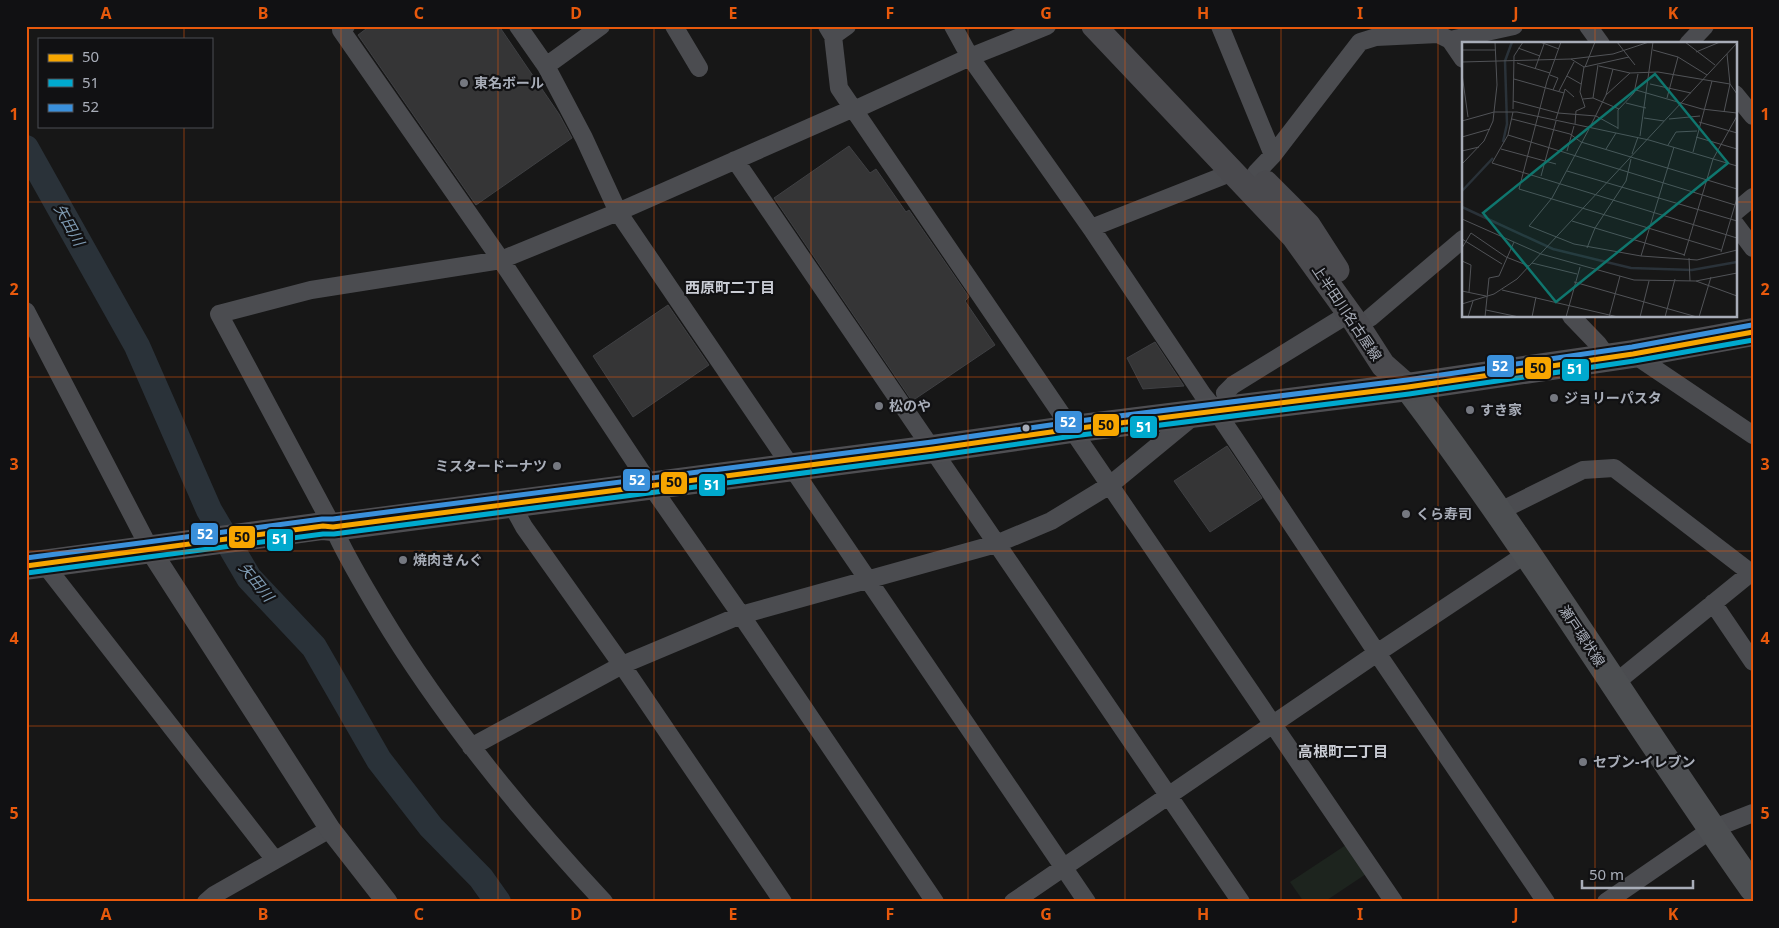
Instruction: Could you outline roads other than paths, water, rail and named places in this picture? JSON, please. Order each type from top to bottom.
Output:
[{"type":"highway","points":[[35,565],[512,505],[1072,429],[1408,387],[1621,356],[1753,332]]},
{"type":"main road","name":"上半田川名古屋線","points":[[1094,26],[1244,172]]},
{"type":"main road","name":"上半田川名古屋線","points":[[1118,26],[1244,172],[1294,238],[1360,316],[1383,365],[1408,387]]},
{"type":"main road","name":"瀬戸環状線","points":[[1408,387],[1498,512],[1753,888]]},
{"type":"street","points":[[346,26],[341,30],[501,260],[651,486],[741,615],[935,902]]},
{"type":"street","points":[[518,26],[546,66],[584,138],[618,212],[1087,902]]},
{"type":"street","points":[[546,66],[601,26]]},
{"type":"street","points":[[674,26],[699,68]]},
{"type":"street","points":[[953,26],[970,57],[1091,228],[1546,902]]},
{"type":"street","points":[[604,902],[567,862],[471,747],[408,660],[328,527],[219,314],[311,290],[501,260],[618,212],[847,111],[854,110],[970,57],[1047,26]]},
{"type":"street","points":[[1220,26],[1273,155]]},
{"type":"street","points":[[1450,40],[1514,26]]},
{"type":"street","points":[[1588,26],[1600,42]]},
{"type":"street","points":[[1692,42],[1705,26]]},
{"type":"street","points":[[835,29],[839,88],[1394,902]]},
{"type":"street","points":[[1091,228],[1244,172],[1273,155],[1360,42],[1373,32],[1438,34],[1450,40],[1462,58]]},
{"type":"street","points":[[1736,95],[1753,116]]},
{"type":"street","points":[[735,160],[1241,902]]},
{"type":"street","points":[[1736,211],[1753,197]]},
{"type":"street","points":[[1736,225],[1753,248]]},
{"type":"street","points":[[471,747],[622,666],[741,615],[996,544],[1051,521],[1110,485],[1214,411],[1225,393],[1233,385],[1360,316],[1462,240]]},
{"type":"street","points":[[26,311],[33,341],[157,550],[330,829],[387,902]]},
{"type":"street","points":[[1574,318],[1598,344],[1753,435]]},
{"type":"street","points":[[1498,512],[1583,470],[1614,468],[1752,572],[1614,684]]},
{"type":"street","points":[[512,505],[524,527],[622,666],[782,902]]},
{"type":"street","points":[[1013,902],[1377,653],[1526,554]]},
{"type":"street","points":[[35,565],[275,860]]},
{"type":"street","points":[[1712,603],[1753,662]]},
{"type":"street","points":[[1606,902],[1712,829],[1753,813]]},
{"type":"street","points":[[213,899],[275,860],[330,829]]},
{"type":"waterway","name":"矢田川","points":[[26,148],[137,346],[209,510],[249,578],[314,647],[379,760],[431,827],[481,878],[498,902]]},
{"type":"place","name":"東名ボール","points":[[464,83]]},
{"type":"place","name":"ジョリーパスタ","points":[[1554,398]]},
{"type":"place","name":"松のや","points":[[879,406]]},
{"type":"place","name":"すき家","points":[[1470,410]]},
{"type":"place","name":"ミスタードーナツ","points":[[557,466]]},
{"type":"place","name":"くら寿司","points":[[1406,514]]},
{"type":"place","name":"焼肉きんぐ","points":[[403,560]]},
{"type":"place","name":"セブン-イレブン","points":[[1583,762]]},
{"type":"district","name":"西原町二丁目","points":[[730,288]]},
{"type":"district","name":"高根町二丁目","points":[[1343,752]]}]
